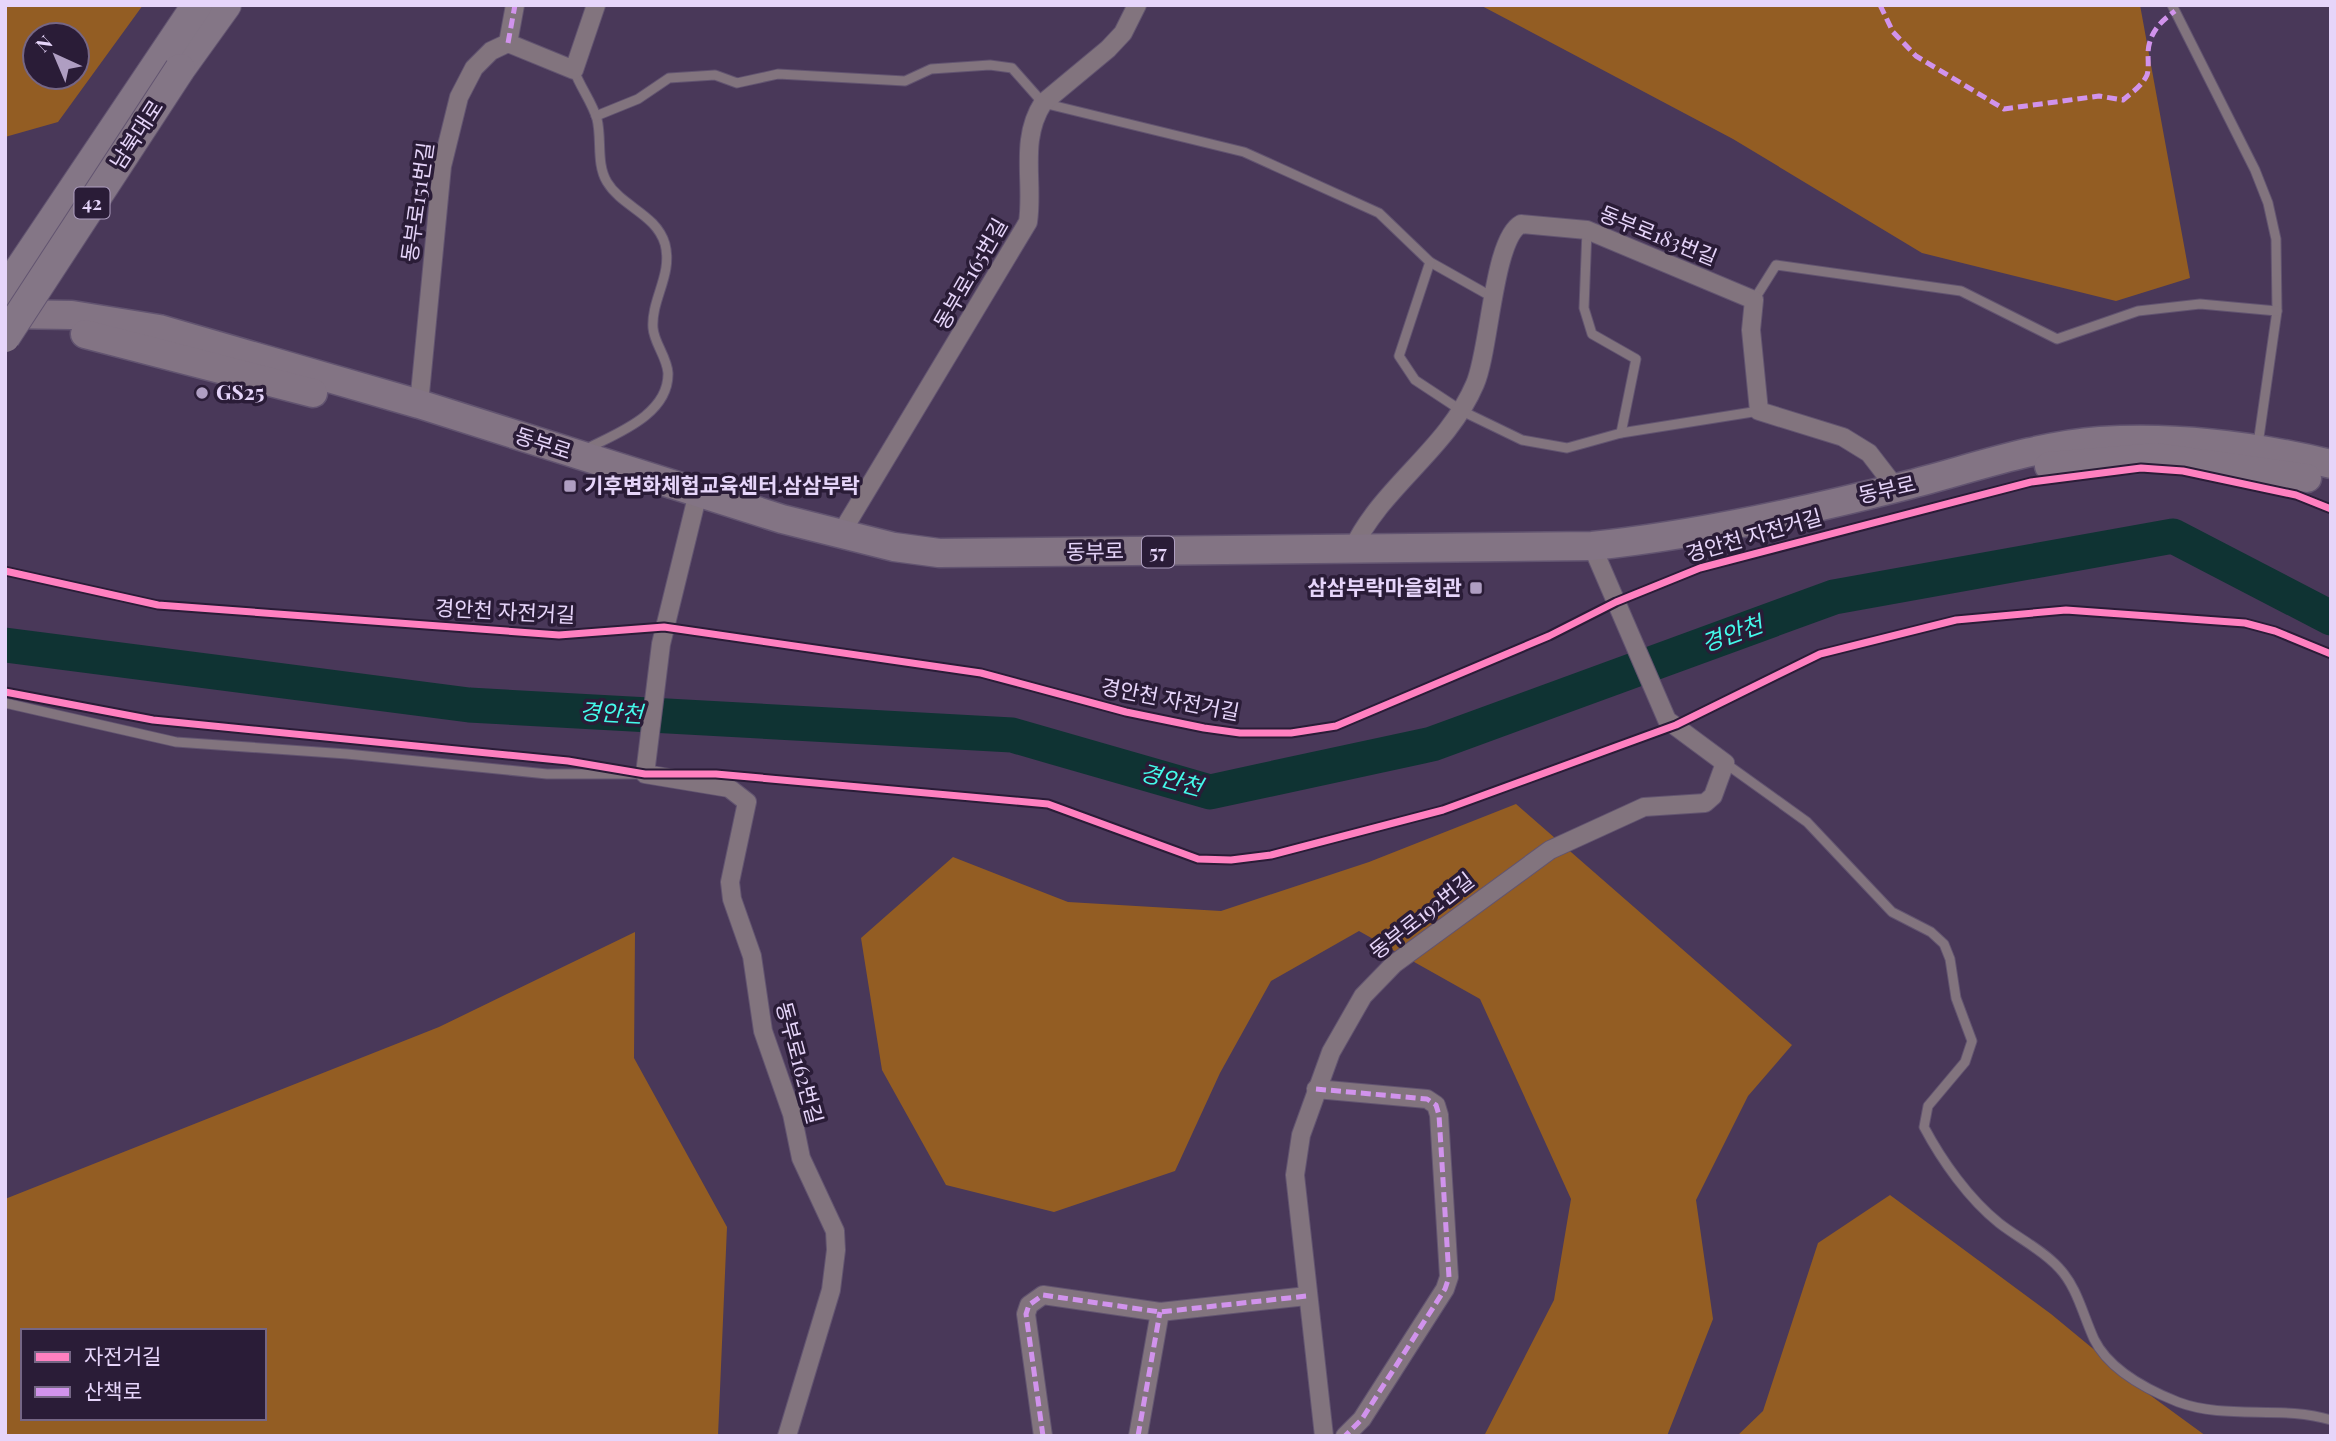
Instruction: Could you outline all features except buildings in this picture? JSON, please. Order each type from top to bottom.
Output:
[{"type":"highway","name":"남북대로","points":[[5,337],[172,61],[197,5]]},
{"type":"highway","name":"남북대로","points":[[5,292],[172,61],[226,5]]},
{"type":"main road","name":"동부로","points":[[5,314],[72,315],[159,329],[419,404],[575,454],[697,498],[840,535],[939,553],[1352,550],[1595,552],[1896,488],[2032,452],[2099,442],[2218,443],[2257,448],[2331,464]]},
{"type":"main road","points":[[5,329],[73,331],[307,391],[697,498],[837,547],[944,564],[1690,550],[2041,467],[2157,457],[2284,473],[2331,483]]},
{"type":"street","points":[[515,5],[508,43],[574,71],[596,5]]},
{"type":"street","name":"동부로165번길","points":[[840,535],[1028,222],[1031,202],[1030,133],[1043,103],[1123,33],[1137,5]]},
{"type":"street","name":"동부로151번길","points":[[419,404],[442,166],[459,97],[474,68],[491,51],[508,43]]},
{"type":"street","name":"동부로183번길","points":[[1352,550],[1364,525],[1379,505],[1435,449],[1462,411],[1483,362],[1500,261],[1513,228],[1531,223],[1587,230],[1754,300]]},
{"type":"street","points":[[1754,300],[1751,330],[1759,411],[1843,437],[1869,453],[1896,488]]},
{"type":"street","points":[[645,774],[661,644],[697,498]]},
{"type":"street","points":[[1595,552],[1667,720],[1725,763]]},
{"type":"street","name":"동부로192번길","points":[[1324,1436],[1296,1175],[1301,1135],[1316,1088],[1346,1023],[1363,996],[1394,964],[1550,850],[1644,807],[1705,803],[1713,796],[1725,763]]},
{"type":"street","name":"동부로162번길","points":[[645,774],[729,788],[747,802],[730,882],[732,899],[752,956],[763,1031],[792,1115],[800,1158],[835,1231],[836,1241],[831,1290],[787,1436]]},
{"type":"street","points":[[1316,1088],[1427,1099],[1436,1105],[1439,1115],[1449,1277],[1446,1289],[1362,1419],[1345,1436]]},
{"type":"street","points":[[1043,1436],[1026,1325],[1030,1305],[1043,1295],[1160,1312],[1307,1296]]},
{"type":"street","points":[[1138,1436],[1160,1312]]},
{"type":"lane","points":[[2172,5],[2255,170],[2268,203],[2276,239],[2277,311],[2257,448]]},
{"type":"lane","points":[[596,116],[638,99],[669,78],[715,75],[737,83],[778,74],[905,81],[931,69],[990,65],[1012,68],[1043,103],[1244,152],[1379,213],[1430,262],[1494,298]]},
{"type":"lane","points":[[574,71],[581,92],[596,116],[607,182],[649,219],[664,244],[665,283],[653,329],[668,372],[666,389],[654,407],[635,424],[575,454]]},
{"type":"lane","points":[[1587,230],[1584,308],[1591,334],[1636,359],[1621,433]]},
{"type":"lane","points":[[1430,262],[1399,356],[1415,380],[1462,411],[1522,440],[1567,448],[1621,433],[1759,411]]},
{"type":"lane","points":[[1754,300],[1776,265],[1961,291],[2057,339],[2138,311],[2200,304],[2277,311]]},
{"type":"lane","points":[[5,703],[176,742],[347,754],[547,774],[645,774]]},
{"type":"lane","points":[[1725,763],[1807,822],[1892,912],[1931,932],[1944,944],[1950,959],[1956,998],[1972,1041],[1965,1062],[1928,1106],[1924,1127],[1978,1203],[2064,1274],[2103,1352],[2137,1382],[2180,1403],[2223,1410],[2292,1412],[2331,1420]]},
{"type":"shaded area","points":[[5,5],[143,5],[91,77],[91,21],[21,21],[21,91],[81,91],[58,122],[5,137]]},
{"type":"shaded area","points":[[1480,5],[2140,5],[2190,278],[2116,301],[1922,253],[1733,139]]},
{"type":"shaded area","points":[[1516,804],[1792,1045],[1748,1096],[1696,1200],[1713,1319],[1667,1436],[1484,1436],[1554,1300],[1571,1199],[1480,999],[1359,931],[1271,981],[1220,1073],[1175,1171],[1054,1212],[946,1185],[882,1070],[861,938],[953,857],[1068,902],[1221,911],[1369,862]]},
{"type":"shaded area","points":[[635,932],[634,1058],[727,1227],[718,1436],[5,1436],[5,1199],[439,1027]]},
{"type":"shaded area","points":[[1890,1195],[2051,1314],[2143,1390],[2206,1436],[1737,1436],[1763,1411],[1818,1243]]},
{"type":"waterway","name":"경안천","points":[[5,645],[469,705],[1012,735],[1210,792],[1432,744],[1834,597],[2173,536],[2331,618]]},
{"type":"marked path","points":[[508,43],[515,5]]},
{"type":"marked path","points":[[1880,5],[1893,32],[1916,56],[2004,109],[2099,96],[2123,100],[2145,79],[2153,34],[2175,11]]},
{"type":"marked path","points":[[1316,1089],[1427,1099],[1436,1105],[1439,1115],[1449,1277],[1445,1289],[1362,1419],[1345,1436]]},
{"type":"marked path","points":[[1043,1436],[1026,1314],[1029,1305],[1043,1295],[1160,1312],[1307,1296]]},
{"type":"marked path","points":[[1138,1436],[1160,1312]]},
{"type":"cycle path","name":"경안천 자전거길","points":[[5,571],[158,605],[559,635],[664,627],[981,673],[1126,712],[1204,728],[1240,733],[1291,733],[1336,726],[1549,636],[1616,602],[1700,568],[2031,482],[2141,468],[2183,471],[2296,495],[2331,509]]},
{"type":"cycle path","points":[[5,692],[153,720],[568,761],[645,774],[716,774],[1048,804],[1198,859],[1231,860],[1271,855],[1443,810],[1676,725],[1820,654],[1956,620],[2066,610],[2245,623],[2275,631],[2331,654]]},
{"type":"place","name":"GS25","points":[[202,393]]},
{"type":"place","name":"기후변화체험교육센터.삼삼부락","points":[[570,486]]},
{"type":"place","name":"삼삼부락마을회관","points":[[1476,588]]}]
